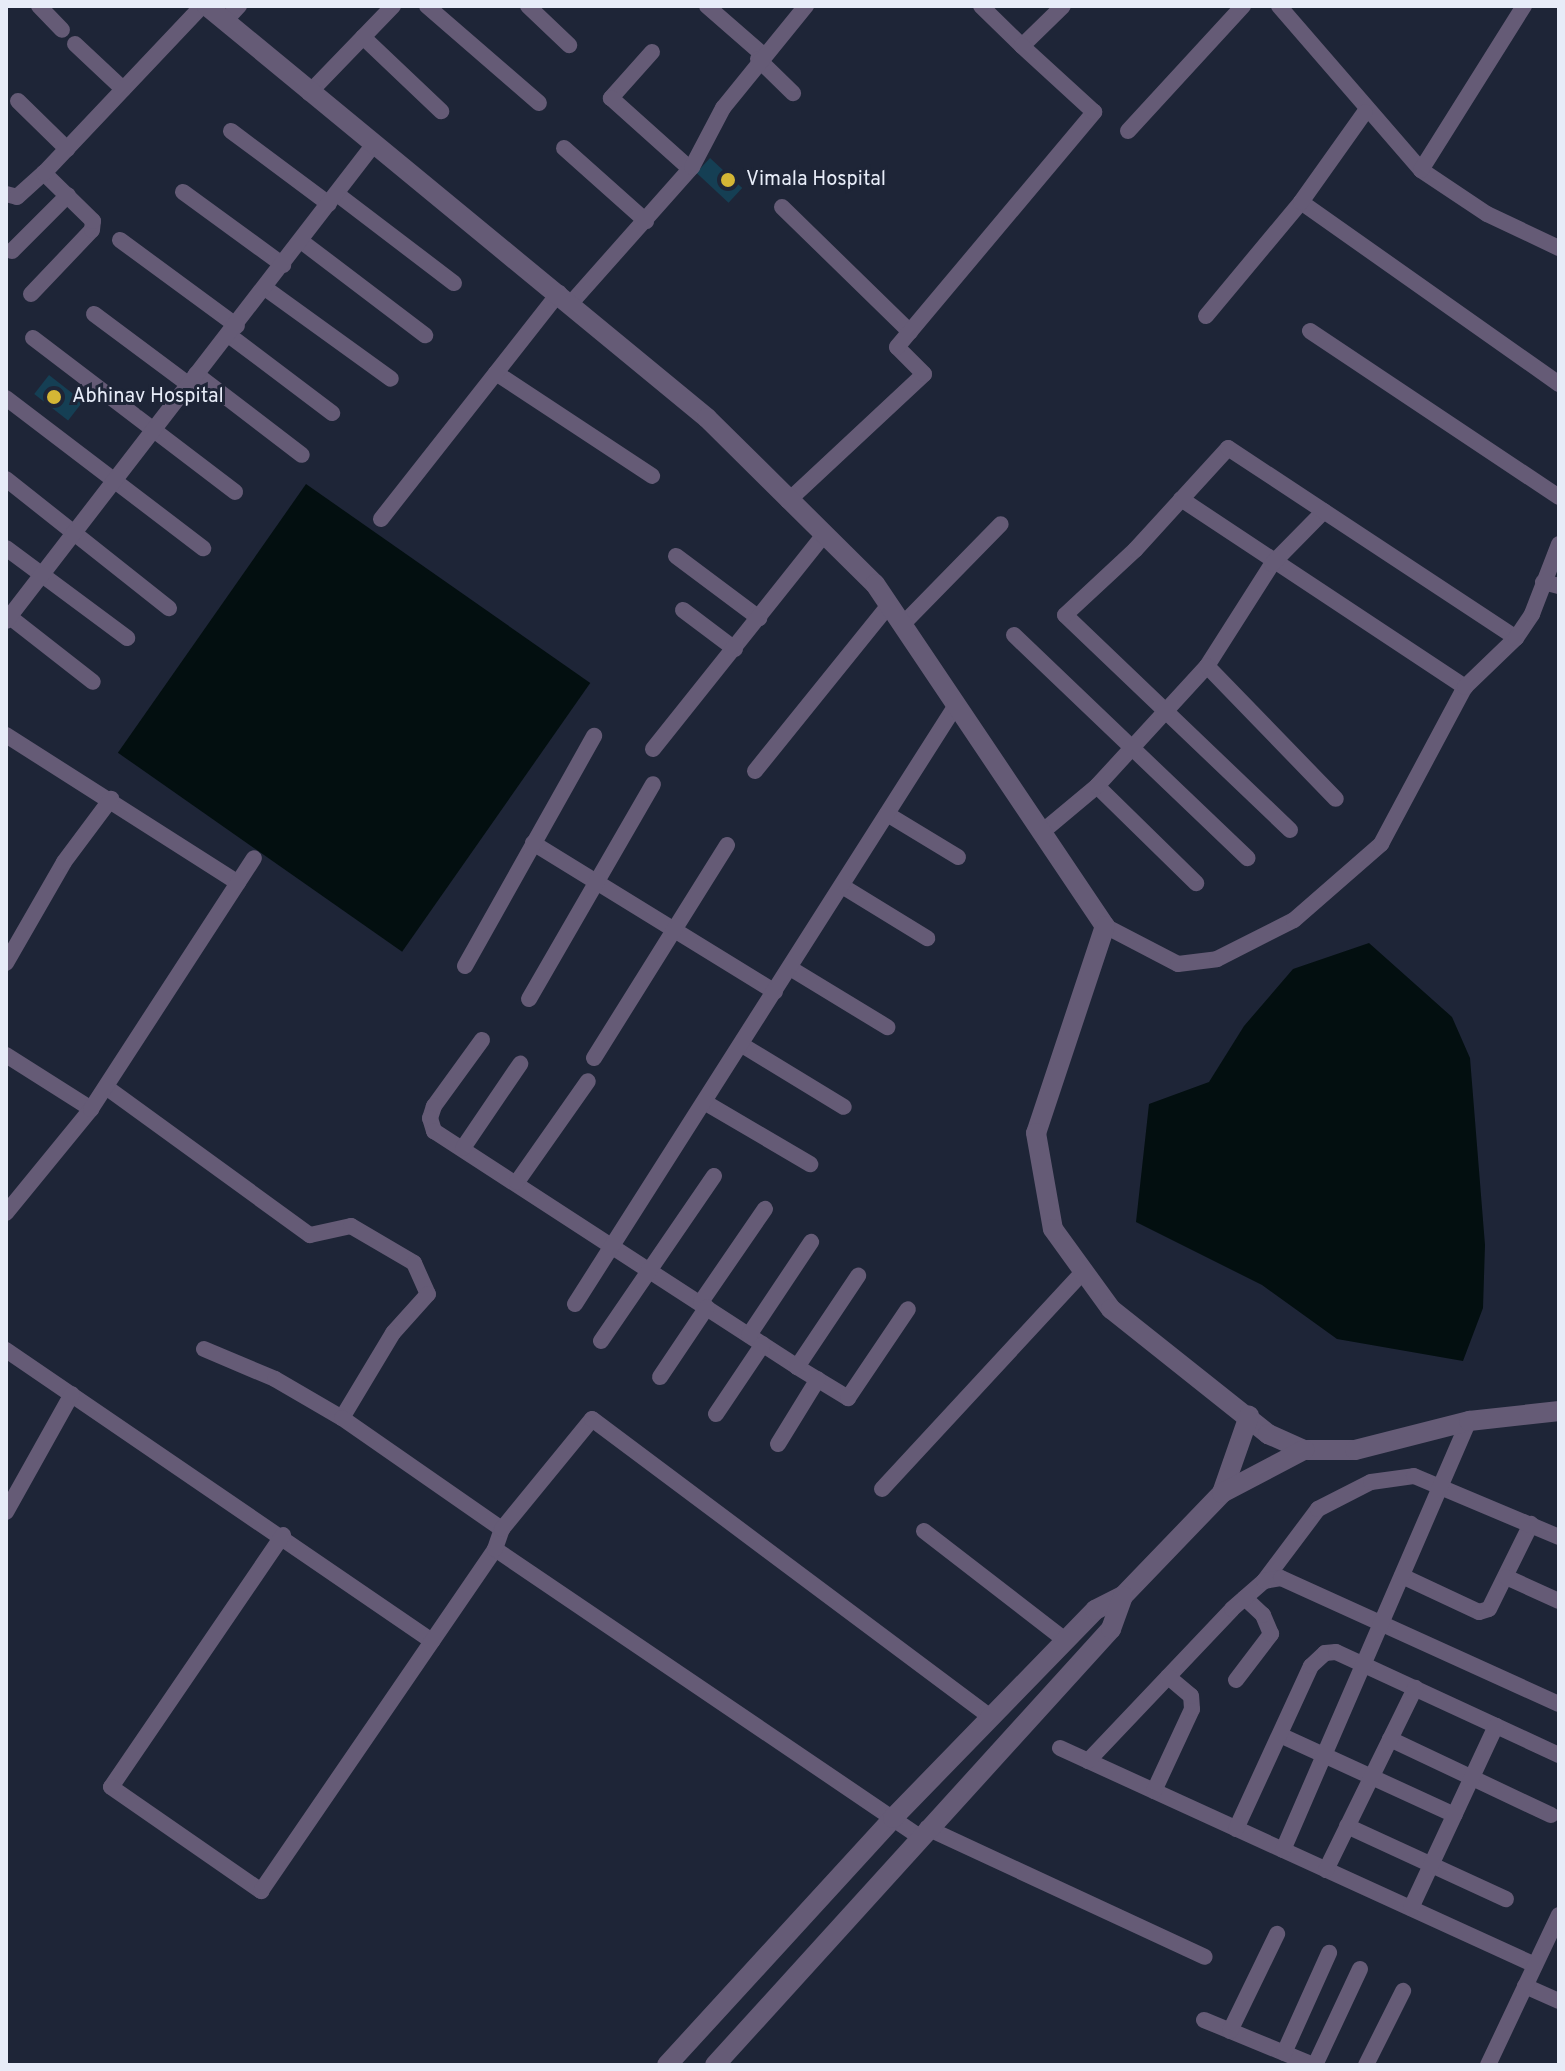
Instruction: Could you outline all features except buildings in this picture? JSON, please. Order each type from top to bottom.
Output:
[{"type":"street","points":[[39,6],[62,30]]},
{"type":"street","points":[[6,194],[17,197],[44,173],[205,6],[565,297],[707,418],[889,605],[1105,926],[1178,964],[1217,959],[1294,920],[1381,844],[1465,687],[1516,638],[1551,584],[1559,544]]},
{"type":"street","points":[[224,22],[239,6]]},
{"type":"street","points":[[309,93],[393,6]]},
{"type":"street","points":[[427,6],[539,103]]},
{"type":"street","points":[[528,6],[569,45]]},
{"type":"street","points":[[707,6],[793,93]]},
{"type":"street","points":[[381,519],[496,373],[565,297],[646,221],[690,169],[706,134],[760,57],[806,6]]},
{"type":"street","points":[[788,501],[846,453],[924,374],[897,347],[1094,112],[981,6]]},
{"type":"street","points":[[1022,46],[1063,6]]},
{"type":"street","points":[[1128,131],[1243,6]]},
{"type":"street","points":[[1421,170],[1524,6]]},
{"type":"street","points":[[1281,7],[1365,112],[1421,170],[1487,214],[1559,248]]},
{"type":"street","points":[[363,37],[441,111]]},
{"type":"street","points":[[75,44],[123,89]]},
{"type":"street","points":[[652,52],[611,98],[690,169]]},
{"type":"street","points":[[18,101],[67,149]]},
{"type":"street","points":[[1206,316],[1301,202],[1365,112]]},
{"type":"street","points":[[231,131],[454,283]]},
{"type":"street","points":[[93,682],[7,617],[42,576],[192,379],[233,331],[374,144]]},
{"type":"street","points":[[564,148],[646,221]]},
{"type":"street","points":[[31,294],[92,230],[93,221],[44,173]]},
{"type":"street","points":[[183,192],[283,265]]},
{"type":"street","points":[[12,251],[68,195]]},
{"type":"street","points":[[1301,202],[1559,384]]},
{"type":"street","points":[[782,207],[910,332]]},
{"type":"street","points":[[120,240],[332,413]]},
{"type":"street","points":[[301,241],[425,335]]},
{"type":"street","points":[[265,288],[391,379]]},
{"type":"street","points":[[94,314],[302,455]]},
{"type":"street","points":[[1310,331],[1559,497]]},
{"type":"street","points":[[33,338],[235,492]]},
{"type":"street","points":[[496,373],[652,476]]},
{"type":"street","points":[[6,398],[203,548]]},
{"type":"street","points":[[1290,830],[1065,615],[1228,448],[1516,638]]},
{"type":"street","points":[[6,479],[169,608]]},
{"type":"street","points":[[1181,499],[1272,564],[1465,687]]},
{"type":"street","points":[[1042,832],[1097,786],[1207,666],[1272,564],[1324,511]]},
{"type":"street","points":[[902,625],[1001,524]]},
{"type":"street","points":[[653,749],[824,535]]},
{"type":"street","points":[[6,548],[127,638]]},
{"type":"street","points":[[676,556],[759,618]]},
{"type":"street","points":[[755,771],[889,605]]},
{"type":"street","points":[[683,610],[735,649]]},
{"type":"street","points":[[1014,635],[1135,746],[1247,858]]},
{"type":"street","points":[[1207,666],[1336,799]]},
{"type":"street","points":[[575,1304],[616,1245],[956,705]]},
{"type":"street","points":[[6,735],[111,799],[238,883]]},
{"type":"street","points":[[465,966],[594,736]]},
{"type":"street","points":[[529,999],[653,784]]},
{"type":"street","points":[[1097,786],[1196,883]]},
{"type":"street","points":[[6,963],[64,862],[111,799]]},
{"type":"street","points":[[887,814],[958,857]]},
{"type":"street","points":[[533,843],[775,992]]},
{"type":"street","points":[[594,1058],[727,845]]},
{"type":"street","points":[[6,1213],[91,1109],[254,858]]},
{"type":"street","points":[[842,886],[927,938]]},
{"type":"street","points":[[1105,926],[1036,1133],[1053,1229],[1111,1309],[1268,1434],[1304,1450],[1355,1450],[1469,1421],[1559,1411]]},
{"type":"street","points":[[790,968],[887,1027]]},
{"type":"street","points":[[482,1040],[430,1118],[434,1131],[616,1245],[797,1367],[848,1398],[908,1309]]},
{"type":"street","points":[[742,1045],[844,1107]]},
{"type":"street","points":[[6,1055],[91,1109]]},
{"type":"street","points":[[463,1148],[520,1064]]},
{"type":"street","points":[[517,1182],[588,1081]]},
{"type":"street","points":[[106,1087],[310,1235],[351,1226],[414,1263],[428,1294],[393,1333],[342,1418]]},
{"type":"street","points":[[706,1103],[810,1164]]},
{"type":"street","points":[[601,1341],[714,1176]]},
{"type":"street","points":[[660,1377],[765,1209]]},
{"type":"street","points":[[716,1414],[811,1242]]},
{"type":"street","points":[[882,1489],[1084,1271]]},
{"type":"street","points":[[797,1367],[858,1276]]},
{"type":"street","points":[[204,1349],[275,1379],[342,1418],[502,1529]]},
{"type":"street","points":[[6,1350],[283,1535],[432,1641]]},
{"type":"street","points":[[778,1444],[818,1379]]},
{"type":"street","points":[[6,1512],[72,1394]]},
{"type":"street","points":[[1222,1493],[1249,1416]]},
{"type":"street","points":[[283,1535],[111,1787],[261,1891],[495,1549],[502,1529],[592,1419],[990,1717]]},
{"type":"street","points":[[1283,1850],[1469,1421]]},
{"type":"street","points":[[667,2065],[893,1818],[1095,1610],[1123,1596],[1222,1493],[1304,1450]]},
{"type":"street","points":[[1088,1761],[1264,1581],[1318,1509],[1371,1482],[1414,1476],[1442,1484],[1559,1537]]},
{"type":"street","points":[[1402,1576],[1479,1612],[1489,1609],[1531,1524]]},
{"type":"street","points":[[924,1531],[1065,1640]]},
{"type":"street","points":[[495,1549],[893,1818],[1205,1957]]},
{"type":"street","points":[[1506,1577],[1559,1601]]},
{"type":"street","points":[[1264,1581],[1281,1578],[1298,1584],[1559,1703]]},
{"type":"street","points":[[715,2065],[1111,1629],[1123,1596]]},
{"type":"street","points":[[1236,1680],[1271,1634],[1263,1615],[1245,1598]]},
{"type":"street","points":[[1236,1829],[1311,1666],[1325,1653],[1336,1652],[1559,1755]]},
{"type":"street","points":[[1154,1791],[1192,1709],[1191,1696],[1168,1677]]},
{"type":"street","points":[[1326,1870],[1415,1688]]},
{"type":"street","points":[[1411,1908],[1496,1726]]},
{"type":"street","points":[[1280,1735],[1455,1815]]},
{"type":"street","points":[[1390,1739],[1551,1815]]},
{"type":"street","points":[[1060,1748],[1535,1965]]},
{"type":"street","points":[[1347,1826],[1506,1899]]},
{"type":"street","points":[[1488,2065],[1559,1915]]},
{"type":"street","points":[[1230,2031],[1277,1934]]},
{"type":"street","points":[[1284,2053],[1329,1953]]},
{"type":"street","points":[[1204,2020],[1314,2065],[1360,1969]]},
{"type":"street","points":[[742,1983],[767,2006]]},
{"type":"street","points":[[1525,1986],[1559,2001]]},
{"type":"street","points":[[1366,2065],[1403,1991]]},
{"type":"shaded area","points":[[306,484],[590,683],[402,952],[118,753]]},
{"type":"shaded area","points":[[1369,943],[1452,1017],[1470,1058],[1485,1245],[1483,1308],[1463,1361],[1337,1339],[1262,1285],[1136,1222],[1149,1104],[1209,1082],[1244,1026],[1293,969]]},
{"type":"place","name":"Vimala Hospital","points":[[728,180]]},
{"type":"place","name":"Abhinav Hospital","points":[[54,397]]}]
